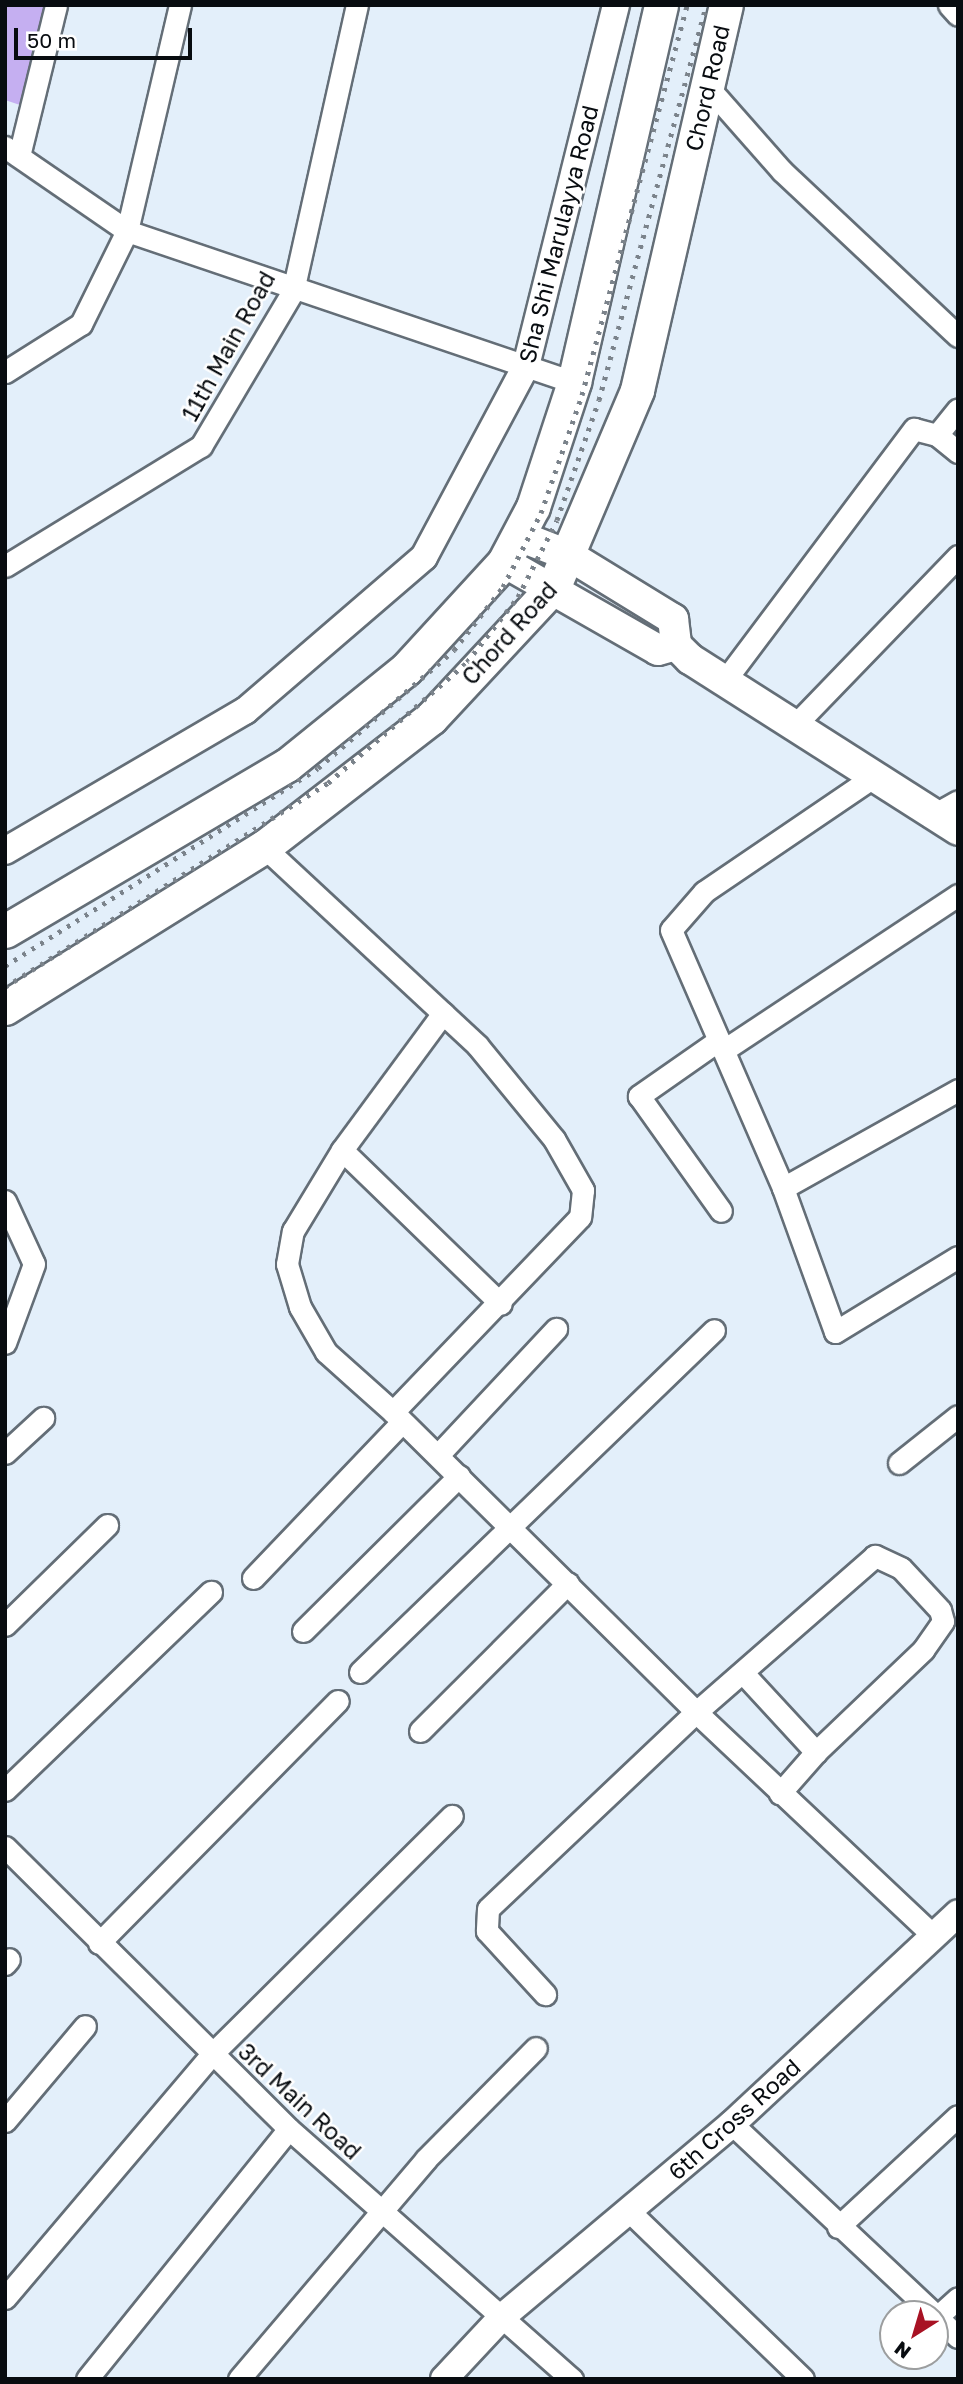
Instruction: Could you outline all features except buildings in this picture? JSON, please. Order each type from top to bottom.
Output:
[{"type":"main road","points":[[5,931],[287,765],[406,669],[511,549],[574,382],[661,5]]},
{"type":"main road","name":"Chord Road","points":[[5,1009],[264,847],[431,718],[554,586],[570,556],[637,390],[726,5]]},
{"type":"main road","points":[[511,549],[570,556],[673,620],[676,645],[876,775],[950,815]]},
{"type":"main road","points":[[511,549],[554,586],[658,650],[676,645]]},
{"type":"street","points":[[56,5],[12,152],[127,231],[293,291],[574,382]]},
{"type":"street","points":[[5,372],[82,324],[127,231],[180,5]]},
{"type":"street","name":"11th Main Road","points":[[5,566],[201,446],[293,291],[357,5]]},
{"type":"street","name":"Sha Shi Marulayya Road","points":[[5,851],[245,711],[424,557],[526,366],[616,5]]},
{"type":"street","points":[[949,5],[958,15]]},
{"type":"street","points":[[707,86],[782,171],[958,336]]},
{"type":"street","points":[[937,435],[958,410]]},
{"type":"street","points":[[726,679],[914,429],[937,435],[958,452]]},
{"type":"street","points":[[797,723],[958,556]]},
{"type":"street","points":[[876,775],[704,892],[671,930],[783,1188],[835,1332],[958,1257]]},
{"type":"street","points":[[253,1578],[580,1217],[583,1190],[554,1139],[443,1013],[264,847]]},
{"type":"street","points":[[721,1211],[639,1096],[958,895]]},
{"type":"street","points":[[443,1013],[342,1150],[293,1231],[287,1264],[300,1307],[326,1352],[511,1525],[780,1793],[934,1936]]},
{"type":"street","points":[[783,1188],[958,1090]]},
{"type":"street","points":[[342,1150],[501,1304]]},
{"type":"street","points":[[5,1343],[34,1264],[7,1207]]},
{"type":"street","points":[[438,1455],[556,1329]]},
{"type":"street","points":[[360,1672],[714,1330]]},
{"type":"street","points":[[899,1463],[958,1416]]},
{"type":"street","points":[[5,1453],[43,1418]]},
{"type":"street","points":[[303,1631],[459,1476]]},
{"type":"street","points":[[5,1625],[107,1525]]},
{"type":"street","points":[[545,1994],[488,1931],[488,1909],[696,1712],[875,1556],[901,1568],[932,1601],[943,1622],[934,1637],[816,1752],[780,1793]]},
{"type":"street","points":[[420,1731],[568,1583]]},
{"type":"street","points":[[5,1790],[211,1592]]},
{"type":"street","points":[[743,1673],[816,1752]]},
{"type":"street","points":[[99,1943],[338,1701]]},
{"type":"street","points":[[5,2298],[212,2054],[453,1816]]},
{"type":"street","name":"3rd Main Road","points":[[5,1847],[289,2129],[572,2379]]},
{"type":"street","name":"6th Cross Road","points":[[444,2379],[502,2317],[732,2124],[958,1913]]},
{"type":"street","points":[[5,2121],[85,2026]]},
{"type":"street","points":[[239,2379],[382,2213],[536,2048]]},
{"type":"street","points":[[838,2227],[958,2116]]},
{"type":"street","points":[[732,2124],[838,2227],[918,2300]]},
{"type":"street","points":[[87,2379],[289,2129]]},
{"type":"street","points":[[629,2211],[803,2379]]},
{"type":"shaded area","points":[[5,5],[49,5],[26,107],[5,100]]},
{"type":"railway","points":[[5,966],[318,768],[454,650],[503,587],[541,513],[582,395],[687,5]]},
{"type":"railway","points":[[5,987],[328,783],[467,662],[518,597],[557,520],[599,400],[706,5]]}]
